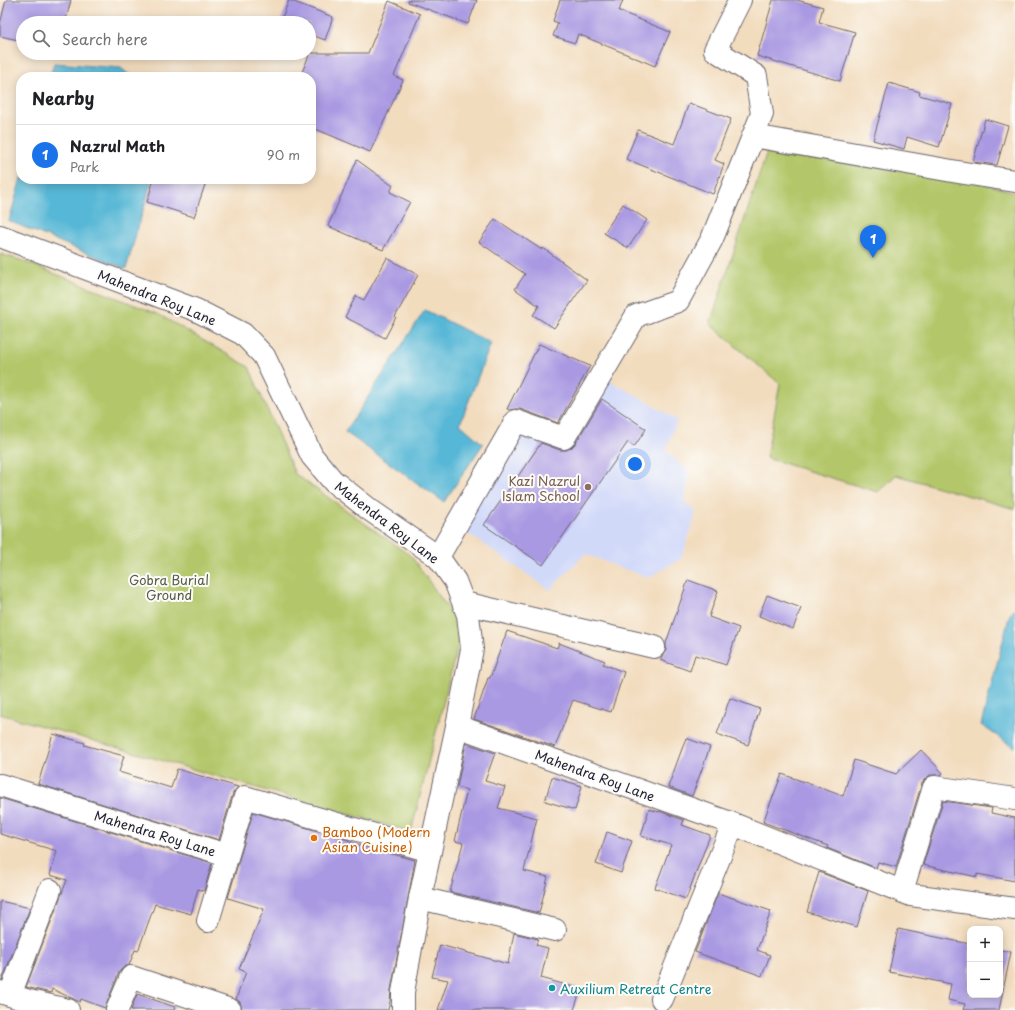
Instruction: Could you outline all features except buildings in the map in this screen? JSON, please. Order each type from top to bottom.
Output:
[{"type":"street","points":[[438,557],[516,421],[564,438],[636,316],[678,301],[712,239],[762,114],[756,76],[714,50],[740,0]]},
{"type":"street","points":[[753,136],[1015,181]]},
{"type":"street","name":"Mahendra Roy Lane","points":[[0,236],[196,310],[243,334],[264,356],[312,456],[333,481],[370,510],[438,557],[455,581],[468,615],[472,649],[420,898],[403,992],[403,1010]]},
{"type":"street","points":[[464,603],[654,647]]},
{"type":"street","name":"Mahendra Roy Lane","points":[[457,726],[733,824],[911,895],[1015,909]]},
{"type":"street","name":"Mahendra Roy Lane","points":[[0,785],[227,855],[245,796],[430,851]]},
{"type":"street","points":[[902,891],[934,787],[1015,799]]},
{"type":"street","points":[[662,1000],[733,824]]},
{"type":"street","points":[[208,921],[227,855]]},
{"type":"street","points":[[50,890],[5,993],[68,1010]]},
{"type":"street","points":[[420,898],[555,930]]},
{"type":"street","points":[[117,1010],[132,977],[230,1010]]},
{"type":"shaded area","name":"Kazi Nazrul Islam School","points":[[605,378],[677,420],[666,450],[690,473],[684,501],[696,512],[682,558],[648,578],[585,554],[550,590],[463,530],[520,432],[565,446]]},
{"type":"green space","points":[[774,130],[1015,192],[1015,509],[896,475],[878,492],[766,458],[780,384],[710,324]]},
{"type":"green space","name":"Gobra Burial Ground","points":[[0,254],[20,260],[158,314],[249,367],[295,474],[411,556],[462,628],[411,832],[0,714]]},
{"type":"water","points":[[54,63],[121,68],[126,72],[51,72]]},
{"type":"water","points":[[19,184],[151,184],[126,269],[9,221]]},
{"type":"water","points":[[425,310],[491,343],[460,424],[483,444],[444,502],[345,432]]},
{"type":"water","points":[[1015,609],[1015,748],[981,725],[1010,614]]},
{"type":"place","name":"Nazrul Math","points":[[873,258]]},
{"type":"place","name":"Kazi Nazrul Islam School","points":[[588,487]]},
{"type":"place","name":"Bamboo (Modern Asian Cuisine)","points":[[314,838]]},
{"type":"place","name":"Auxilium Retreat Centre","points":[[552,988]]}]
